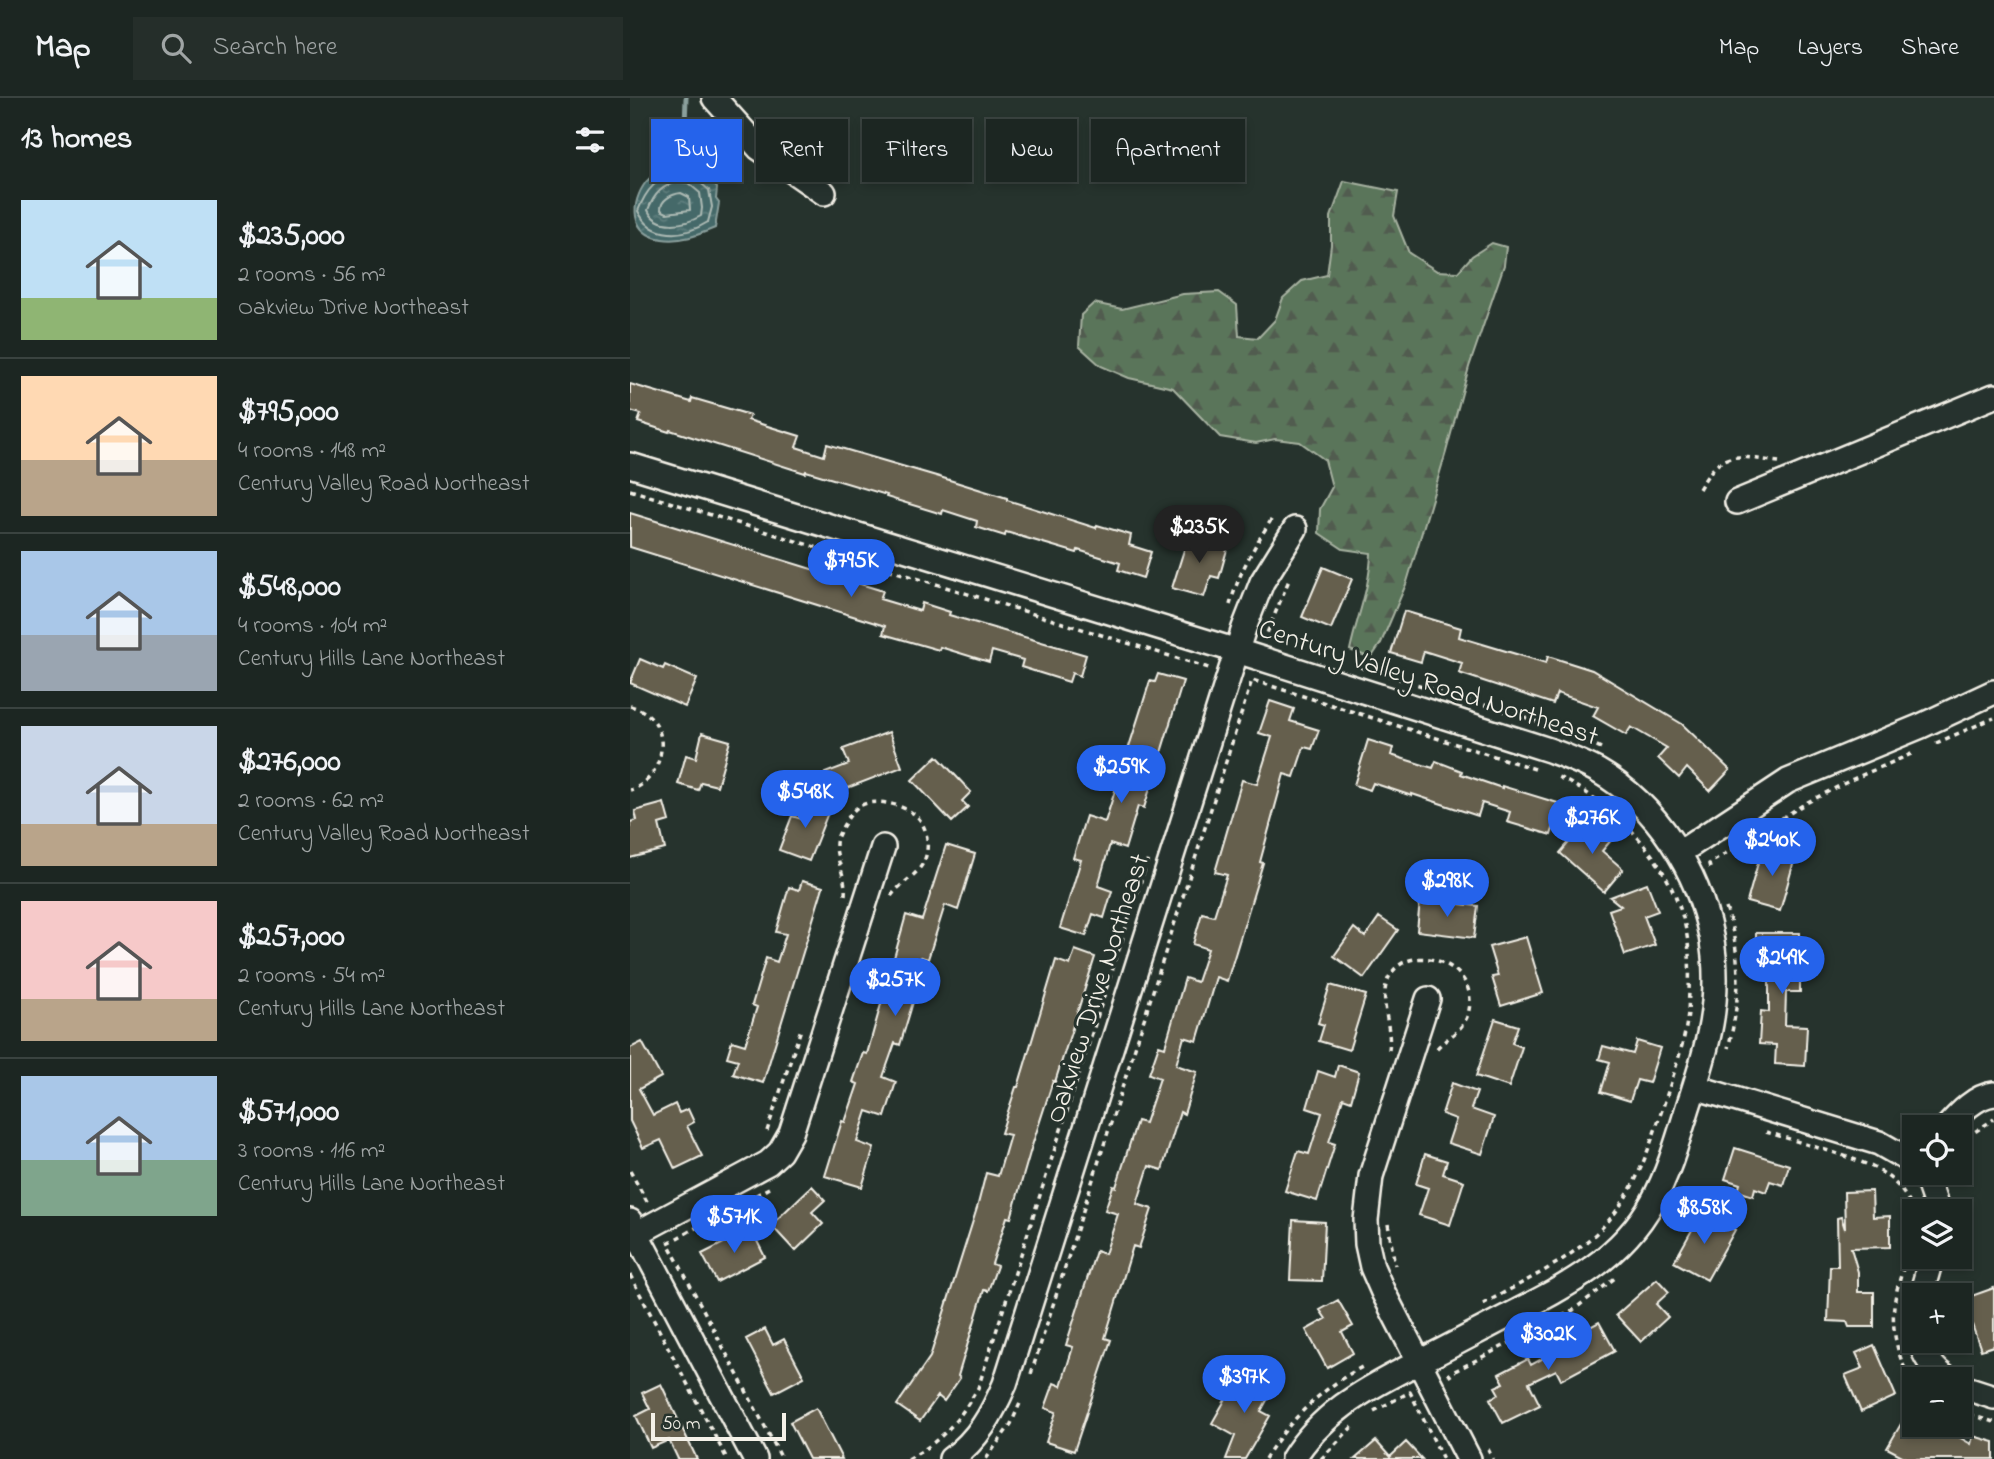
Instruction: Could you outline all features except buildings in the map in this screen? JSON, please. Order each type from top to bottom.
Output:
[{"type":"street","points":[[714,98],[759,148],[824,193]]},
{"type":"street","points":[[1737,502],[1994,396]]},
{"type":"street","name":"Century Valley Road Northeast","points":[[630,465],[1237,651],[1549,750],[1599,771],[1623,788],[1644,808],[1679,853],[1698,888],[1706,914],[1715,974],[1711,1034],[1667,1172],[1652,1203],[1623,1243],[1572,1283],[1362,1391],[1321,1424],[1293,1459]]},
{"type":"street","name":"Oakview Drive Northeast","points":[[951,1459],[961,1452],[985,1425],[1005,1384],[1254,600],[1295,529]]},
{"type":"street","points":[[1679,853],[1788,781],[1921,726],[1994,692]]},
{"type":"street","points":[[755,1459],[632,1231],[749,1174],[780,1152],[791,1133],[883,847]]},
{"type":"street","points":[[1428,999],[1371,1176],[1366,1220],[1367,1244],[1372,1267],[1469,1459]]},
{"type":"street","points":[[1695,1087],[1879,1143],[1902,1156]]},
{"type":"street","points":[[1959,1115],[1969,1105],[1994,1094]]},
{"type":"street","points":[[1972,1390],[1994,1397]]},
{"type":"path","points":[[1699,489],[1711,469],[1735,455],[1779,462]]},
{"type":"path","points":[[630,490],[1209,667],[1205,680]]},
{"type":"path","points":[[1265,638],[1292,571]]},
{"type":"path","points":[[1030,1378],[1252,680],[1537,769]]},
{"type":"path","points":[[630,706],[640,708],[656,721],[662,738],[660,757],[651,775],[640,787],[630,790]]},
{"type":"path","points":[[1935,744],[1994,718]]},
{"type":"path","points":[[1709,864],[1806,803],[1923,749]]},
{"type":"path","points":[[1474,1309],[1555,1264],[1591,1240],[1618,1209],[1645,1161],[1678,1059],[1688,1015],[1689,953],[1678,903],[1665,878],[1625,822],[1574,784],[1550,774]]},
{"type":"path","points":[[908,1459],[936,1443],[960,1418],[978,1388],[1150,851]]},
{"type":"path","points":[[1972,1133],[1994,1119]]},
{"type":"path","points":[[1759,1129],[1873,1165],[1894,1180],[1909,1199]]},
{"type":"path","points":[[630,1171],[648,1205]]},
{"type":"path","points":[[668,1243],[782,1459]]},
{"type":"path","points":[[1903,1269],[1894,1306],[1894,1329],[1900,1357],[1905,1367]]},
{"type":"path","points":[[630,1275],[727,1459]]},
{"type":"path","points":[[1364,1417],[1410,1392],[1443,1459]]},
{"type":"path","points":[[986,1459],[1011,1424],[1022,1400]]},
{"type":"path","points":[[1972,1416],[1994,1422]]},
{"type":"path","points":[[1321,1459],[1356,1423]]},
{"type":"green space","points":[[1344,181],[1398,192],[1394,216],[1409,253],[1437,271],[1458,272],[1472,256],[1492,243],[1506,247],[1504,265],[1469,367],[1407,582],[1381,643],[1371,658],[1350,650],[1366,590],[1371,553],[1343,549],[1319,533],[1320,509],[1332,487],[1325,460],[1300,442],[1275,439],[1256,443],[1220,437],[1173,388],[1129,378],[1101,366],[1079,346],[1081,315],[1094,303],[1122,309],[1183,294],[1219,292],[1237,305],[1239,336],[1258,338],[1275,320],[1283,298],[1302,281],[1327,275],[1331,217]]},
{"type":"water","points":[[651,177],[651,182],[712,182],[717,188],[716,199],[719,203],[715,228],[676,240],[651,236],[644,231],[636,216],[637,199]]},
{"type":"waterway","points":[[685,119],[686,98]]}]
